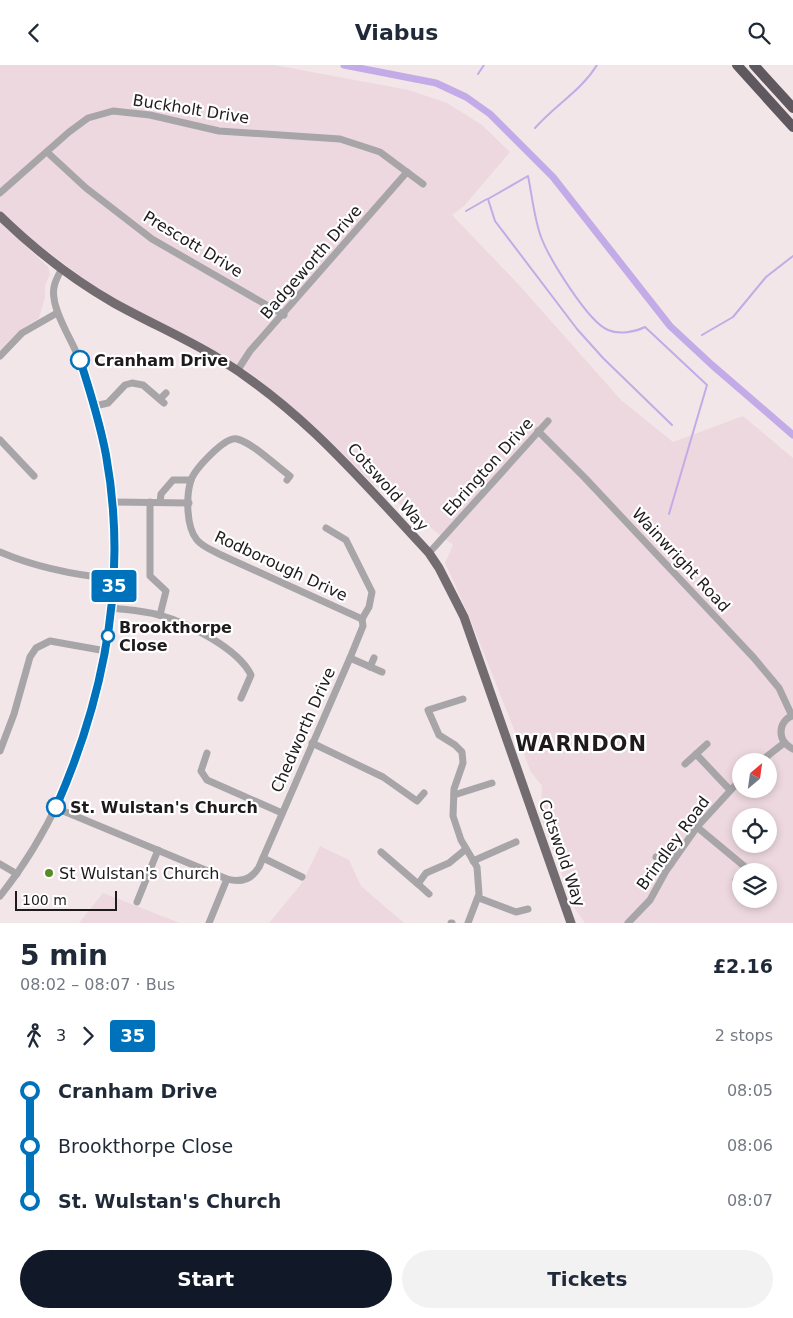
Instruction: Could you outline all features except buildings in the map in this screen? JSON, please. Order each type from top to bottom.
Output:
[{"type":"highway","points":[[737,65],[793,127]]},
{"type":"highway","points":[[754,65],[793,109]]},
{"type":"main road","name":"Cotswold Way","points":[[0,216],[61,270],[114,303],[218,358],[270,394],[322,438],[368,484],[428,553],[439,568],[464,617],[571,923]]},
{"type":"street","name":"Buckholt Drive","points":[[0,193],[69,132],[88,118],[113,111],[150,115],[219,131],[340,139],[380,152],[423,184]]},
{"type":"street","name":"Prescott Drive","points":[[47,152],[86,188],[152,239],[284,315]]},
{"type":"street","name":"Badgeworth Drive","points":[[237,371],[250,351],[284,315],[407,172]]},
{"type":"street","points":[[0,896],[18,874],[56,808],[86,728],[106,651],[112,608],[114,579],[113,502],[106,454],[80,360],[57,313],[53,287],[61,270]]},
{"type":"street","points":[[0,355],[22,333],[57,313]]},
{"type":"street","points":[[94,406],[108,403],[125,385],[132,383],[143,385],[162,401],[166,393]]},
{"type":"street","name":"Ebrington Drive","points":[[428,553],[548,421]]},
{"type":"street","name":"Wainwright Road","points":[[538,431],[586,478],[779,687],[793,715],[781,727],[784,743]]},
{"type":"street","points":[[160,502],[161,494],[173,480],[191,481],[227,440],[236,438],[246,443],[290,476],[287,480]]},
{"type":"street","points":[[0,441],[34,476]]},
{"type":"street","name":"Rodborough Drive","points":[[191,481],[189,503],[192,531],[206,547],[362,619]]},
{"type":"street","points":[[113,502],[189,503]]},
{"type":"street","points":[[150,502],[150,577],[166,591],[160,615]]},
{"type":"street","name":"Chedworth Drive","points":[[228,879],[238,881],[250,877],[262,858],[350,658],[363,626],[362,619],[369,607],[372,592],[346,540],[326,529]]},
{"type":"street","points":[[0,552],[31,565],[73,575],[114,579]]},
{"type":"street","points":[[112,608],[160,615],[195,630],[226,649],[245,664],[251,675],[241,699]]},
{"type":"street","points":[[0,750],[16,707],[30,657],[36,648],[50,641],[106,651]]},
{"type":"street","points":[[350,658],[382,672]]},
{"type":"street","points":[[370,667],[374,658]]},
{"type":"street","points":[[463,699],[428,710],[438,735],[455,745],[462,753],[463,763],[457,777],[453,815],[466,849],[477,867],[479,898],[468,923]]},
{"type":"street","points":[[312,743],[383,777],[418,801],[424,793]]},
{"type":"street","points":[[771,753],[784,743],[793,749]]},
{"type":"street","points":[[685,764],[707,744]]},
{"type":"street","points":[[207,753],[202,771],[207,780],[282,813]]},
{"type":"street","points":[[696,754],[730,790]]},
{"type":"street","points":[[454,795],[492,783]]},
{"type":"street","name":"Brindley Road","points":[[628,923],[650,900],[671,863],[697,827],[730,790]]},
{"type":"street","points":[[56,808],[228,879],[209,923]]},
{"type":"street","points":[[697,827],[736,863]]},
{"type":"street","points":[[473,861],[516,842]]},
{"type":"street","points":[[418,884],[426,873],[450,863],[466,849]]},
{"type":"street","points":[[136,903],[158,850]]},
{"type":"street","points":[[381,852],[429,893]]},
{"type":"street","points":[[656,857],[671,863]]},
{"type":"street","points":[[262,858],[302,877]]},
{"type":"street","points":[[0,864],[18,874]]},
{"type":"street","points":[[479,898],[516,912],[528,909]]},
{"type":"shaded area","points":[[0,65],[274,65],[409,90],[447,103],[482,125],[510,152],[464,206],[452,215],[519,285],[621,400],[673,442],[743,416],[793,458],[793,923],[585,923],[575,909],[541,818],[542,786],[531,772],[469,616],[445,563],[453,545],[370,481],[324,435],[257,378],[223,356],[156,322],[92,285],[26,235],[0,211]]},
{"type":"shaded area","points":[[0,222],[48,267],[50,274],[45,285],[45,297],[39,318],[21,329],[0,350]]},
{"type":"shaded area","points":[[320,846],[349,860],[361,886],[404,923],[269,923],[302,883]]},
{"type":"shaded area","points":[[103,893],[180,923],[79,923]]},
{"type":"waterway","points":[[344,65],[436,83],[466,97],[490,114],[553,177],[670,326],[793,435]]},
{"type":"waterway","points":[[478,74],[484,65]]},
{"type":"waterway","points":[[535,128],[583,83],[597,65]]},
{"type":"waterway","points":[[669,514],[707,385],[645,327],[627,332],[612,332],[600,325],[590,315],[560,274],[545,247],[535,214],[528,176],[488,199],[495,221],[577,329],[603,358],[672,425]]},
{"type":"waterway","points":[[466,211],[487,199]]},
{"type":"waterway","points":[[702,335],[733,317],[766,277],[793,256]]},
{"type":"bus line","name":"35","points":[[56,807],[84,736],[95,699],[106,651],[114,579],[113,502],[106,454],[98,417],[80,360]]},
{"type":"place","name":"Cranham Drive","points":[[80,360]]},
{"type":"place","name":"Brookthorpe Close","points":[[108,636]]},
{"type":"place","name":"St. Wulstan's Church","points":[[56,807]]},
{"type":"place","name":"St Wulstan's Church","points":[[49,873]]},
{"type":"district","name":"WARNDON","points":[[581,744]]}]
